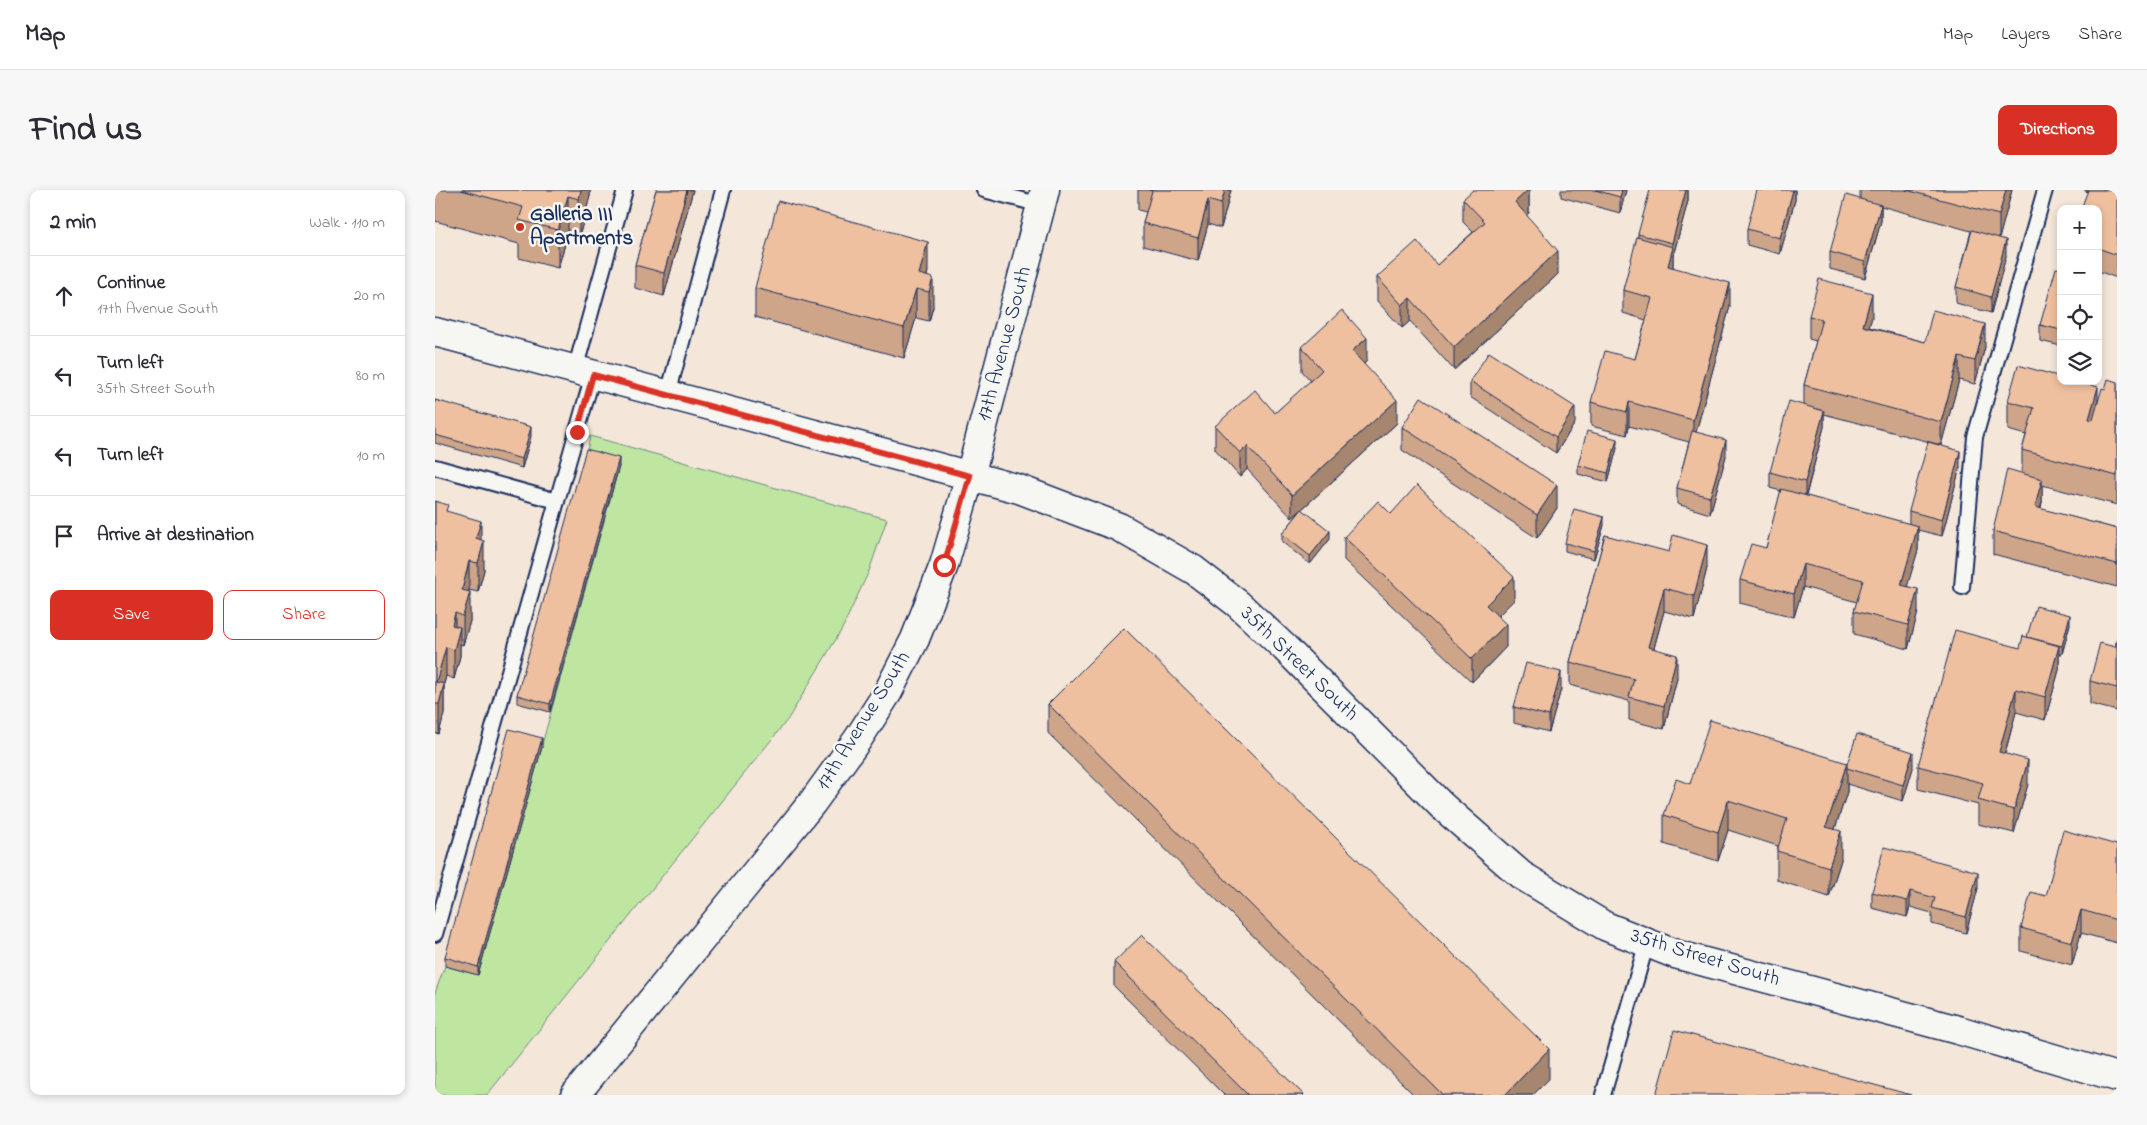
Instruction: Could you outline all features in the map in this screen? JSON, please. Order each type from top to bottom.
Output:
[{"type":"street","name":"17th Avenue South","points":[[575,1095],[812,803],[858,739],[888,692],[915,639],[944,565],[970,476],[1043,198]]},
{"type":"street","name":"35th Street South","points":[[435,332],[1019,489],[1119,527],[1194,570],[1238,604],[1279,641],[1442,806],[1521,875],[1605,926],[1675,954],[1958,1030],[2117,1078]]},
{"type":"lane","points":[[435,934],[557,501],[625,190]]},
{"type":"lane","points":[[668,394],[723,190]]},
{"type":"lane","points":[[984,190],[1043,198]]},
{"type":"lane","points":[[1962,586],[1975,437],[2045,190]]},
{"type":"lane","points":[[435,467],[557,501]]},
{"type":"lane","points":[[1603,1095],[1647,942]]},
{"type":"green space","points":[[590,436],[887,519],[869,571],[842,629],[788,719],[487,1095],[435,1095],[435,993],[445,966],[478,975],[619,467],[586,457]]},
{"type":"building","points":[[461,190],[581,190],[579,199],[568,196],[558,230],[519,220],[523,207]]},
{"type":"building","points":[[656,190],[687,190],[664,273],[635,265]]},
{"type":"building","points":[[1149,190],[1225,190],[1221,204],[1208,200],[1198,238],[1143,223],[1152,191]]},
{"type":"building","points":[[1473,190],[1528,190],[1515,202],[1558,251],[1454,347],[1410,298],[1402,305],[1377,277],[1417,241],[1437,265],[1485,222],[1463,199]]},
{"type":"building","points":[[1595,190],[1622,190],[1620,197]]},
{"type":"building","points":[[1650,190],[1686,190],[1672,243],[1638,234]]},
{"type":"building","points":[[1757,190],[1793,190],[1780,238],[1747,229]]},
{"type":"building","points":[[1906,190],[2006,190],[1999,215]]},
{"type":"building","points":[[2088,190],[2117,190],[2117,255],[2102,249],[2102,205],[2082,205]]},
{"type":"building","points":[[1846,195],[1881,205],[1865,262],[1830,252]]},
{"type":"building","points":[[778,201],[928,242],[919,274],[933,278],[929,292],[916,289],[904,328],[755,288]]},
{"type":"building","points":[[1972,230],[2006,240],[1991,297],[1956,287]]},
{"type":"building","points":[[1637,237],[1673,247],[1668,266],[1730,283],[1693,420],[1629,402],[1627,412],[1591,402],[1605,351],[1635,359],[1652,298],[1623,290]]},
{"type":"building","points":[[2056,268],[2057,268],[2057,329],[2040,325]]},
{"type":"building","points":[[1819,279],[1872,293],[1863,326],[1925,342],[1933,310],[1985,324],[1975,361],[1959,357],[1941,422],[1804,385],[1822,319],[1809,316]]},
{"type":"building","points":[[1342,310],[1367,338],[1352,351],[1397,400],[1292,495],[1247,446],[1240,453],[1215,426],[1255,390],[1275,413],[1322,370],[1302,347]]},
{"type":"building","points":[[1489,352],[1575,407],[1556,437],[1470,381]]},
{"type":"building","points":[[2018,365],[2057,376],[2057,385],[2091,385],[2098,387],[2089,419],[2093,420],[2102,388],[2105,389],[2108,379],[2117,382],[2117,476],[2022,450],[2034,408],[2008,401]]},
{"type":"building","points":[[1421,397],[1557,485],[1537,515],[1402,427]]},
{"type":"building","points":[[435,400],[531,427],[522,459],[435,435]]},
{"type":"building","points":[[1789,401],[1824,411],[1805,482],[1770,472]]},
{"type":"building","points":[[1587,431],[1617,439],[1608,473],[1578,465]]},
{"type":"building","points":[[1692,431],[1726,440],[1710,497],[1677,488]]},
{"type":"building","points":[[1928,442],[1960,451],[1942,520],[1909,511]]},
{"type":"building","points":[[586,449],[619,458],[550,704],[517,695]]},
{"type":"building","points":[[2007,469],[2042,479],[2035,507],[2117,529],[2117,564],[1993,531]]},
{"type":"building","points":[[1417,485],[1514,577],[1486,605],[1506,624],[1472,659],[1344,537],[1378,501],[1391,514]]},
{"type":"building","points":[[1781,489],[1918,526],[1901,585],[1918,589],[1908,625],[1854,611],[1863,580],[1803,564],[1794,594],[1740,580],[1751,544],[1766,548]]},
{"type":"building","points":[[435,501],[448,505],[446,511],[481,521],[476,538],[484,541],[478,563],[469,561],[462,590],[470,592],[463,616],[455,613],[452,625],[460,627],[454,650],[446,647],[436,682],[444,684],[439,704],[435,704]]},
{"type":"building","points":[[1302,509],[1330,531],[1310,556],[1282,534]]},
{"type":"building","points":[[1574,509],[1604,517],[1594,551],[1565,543]]},
{"type":"building","points":[[1605,535],[1669,552],[1673,535],[1707,545],[1694,596],[1664,588],[1648,647],[1677,655],[1664,706],[1629,697],[1634,679],[1570,662]]},
{"type":"building","points":[[2036,606],[2070,615],[2062,646],[2027,637]]},
{"type":"building","points":[[1124,628],[1549,1049],[1505,1095],[1443,1095],[1048,704]]},
{"type":"building","points":[[1955,630],[2020,648],[2023,636],[2059,646],[2045,697],[2016,689],[1999,752],[2028,760],[2014,810],[1978,800],[1983,783],[1918,766]]},
{"type":"building","points":[[2117,638],[2117,688],[2090,681],[2100,643],[2115,647]]},
{"type":"building","points":[[1526,663],[1561,672],[1549,716],[1514,707]]},
{"type":"building","points":[[1710,720],[1847,763],[1826,827],[1841,831],[1829,867],[1777,851],[1787,819],[1728,800],[1718,832],[1664,815],[1676,779],[1690,784]]},
{"type":"building","points":[[509,729],[542,738],[478,967],[445,957]]},
{"type":"building","points":[[1857,734],[1913,752],[1903,785],[1847,768]]},
{"type":"building","points":[[2063,830],[2117,845],[2117,920],[2081,910],[2072,942],[2021,928],[2031,892],[2046,896]]},
{"type":"building","points":[[1884,847],[1978,872],[1966,917],[1932,908],[1935,898],[1910,891],[1907,901],[1872,892]]},
{"type":"building","points":[[1142,935],[1304,1095],[1248,1095],[1114,962]]},
{"type":"building","points":[[1674,1030],[1911,1095],[1656,1095]]},
{"type":"place","name":"Galleria III Apartments","points":[[520,227]]},
{"type":"route","points":[[577,432],[593,375],[970,476],[944,565]]}]
